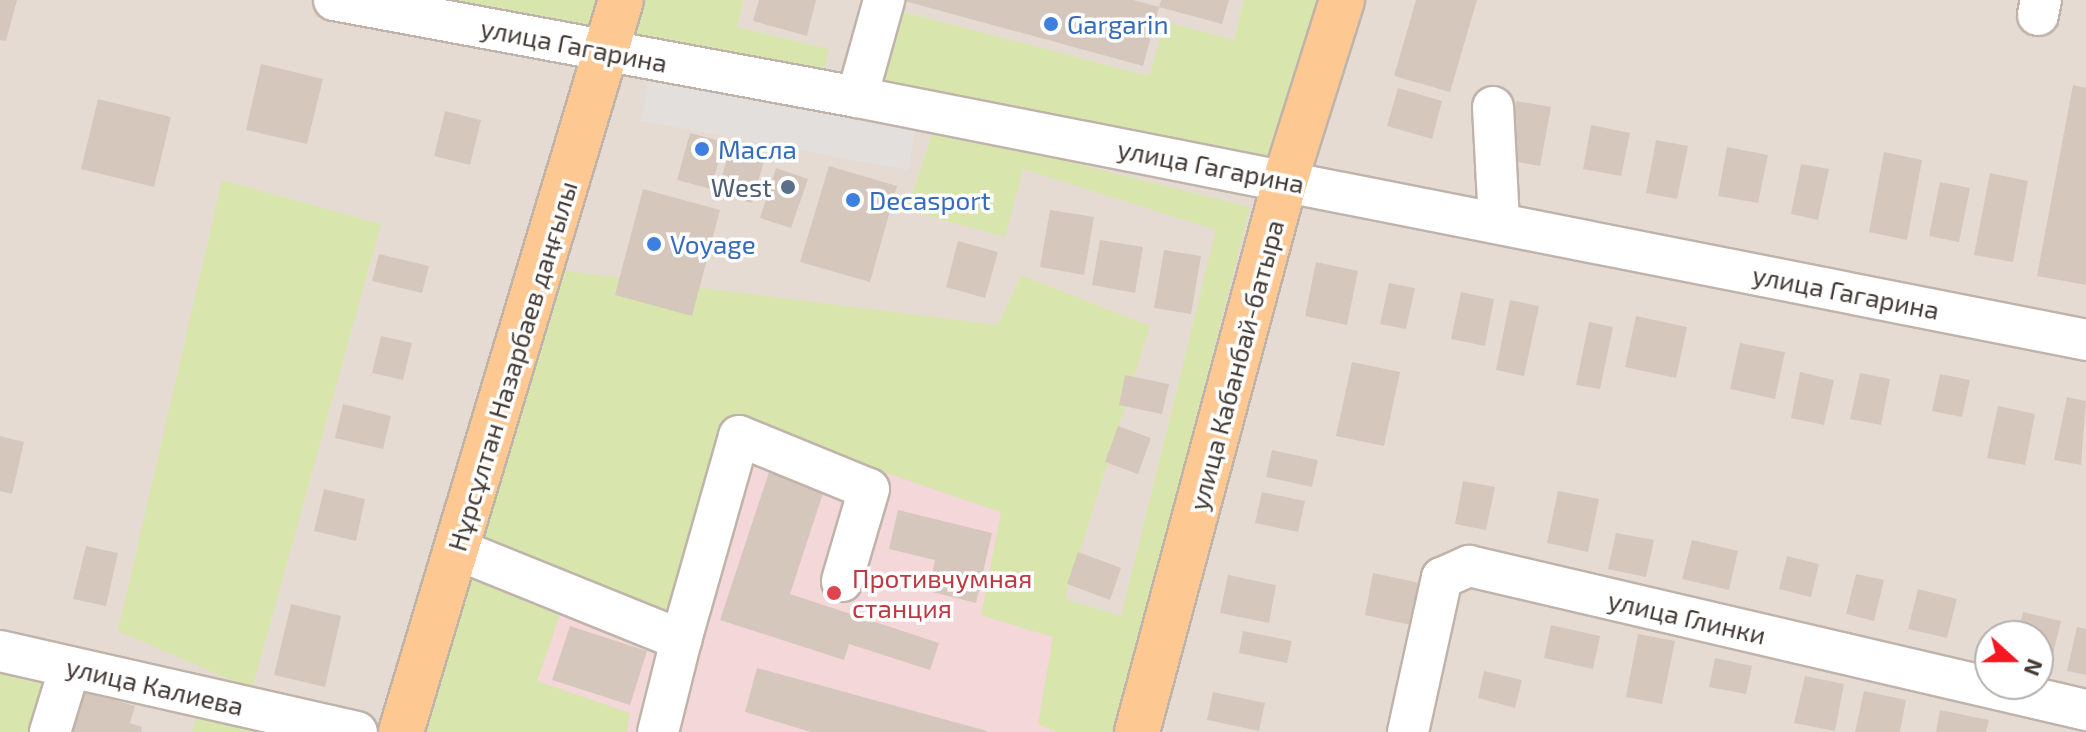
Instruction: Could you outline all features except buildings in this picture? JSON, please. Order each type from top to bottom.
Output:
[{"type":"main road","name":"Нұрсұлтан Назарбаев даңғылы","points":[[401,732],[621,0]]},
{"type":"main road","name":"улица Кабанбай-батыра","points":[[1137,732],[1285,181],[1342,0]]},
{"type":"street","name":"улица Гагарина","points":[[334,0],[857,97],[2086,340]]},
{"type":"street","points":[[857,97],[884,0]]},
{"type":"street","points":[[1493,107],[1499,223]]},
{"type":"street","points":[[658,732],[739,436],[869,489],[842,581]]},
{"type":"street","points":[[456,549],[681,640]]},
{"type":"street","name":"улица Глинки","points":[[1408,732],[1442,578],[1469,566],[2086,710]]},
{"type":"street","name":"улица Калиева","points":[[0,651],[357,732]]},
{"type":"street","points":[[50,732],[70,667]]},
{"type":"shaded area","points":[[0,0],[2086,0],[2086,732],[0,732]]},
{"type":"shaded area","points":[[649,78],[916,126],[908,170],[641,121]]},
{"type":"shaded area","name":"Противчумная станция","points":[[734,420],[1001,513],[982,615],[1053,637],[1038,723],[1056,732],[415,732]]},
{"type":"green space","points":[[420,0],[606,0],[594,39]]},
{"type":"green space","points":[[633,0],[744,0],[737,27],[829,49],[818,91],[618,53]]},
{"type":"green space","points":[[1244,0],[1331,0],[1279,170],[841,86],[861,1],[1149,76],[1166,22],[1234,40]]},
{"type":"green space","points":[[934,128],[1250,207],[1117,732],[1056,732],[1038,724],[1053,637],[981,615],[1001,512],[734,420],[673,623],[470,539],[550,269],[998,325],[1021,275],[1150,326],[1065,599],[1121,616],[1216,230],[1023,169],[1005,237],[907,210]]},
{"type":"green space","points":[[222,180],[381,224],[252,689],[118,631]]},
{"type":"green space","points":[[461,571],[563,606],[537,681],[630,713],[627,732],[415,732]]},
{"type":"green space","points":[[0,661],[60,676],[41,732],[0,732]]},
{"type":"green space","points":[[197,716],[285,732],[192,732]]},
{"type":"place","name":"Gargarin","points":[[1051,24]]},
{"type":"place","name":"Масла","points":[[702,149]]},
{"type":"place","name":"West","points":[[788,187]]},
{"type":"place","name":"Decasport","points":[[853,200]]},
{"type":"place","name":"Voyage","points":[[654,244]]},
{"type":"place","name":"Противчумная станция","points":[[834,593]]}]
